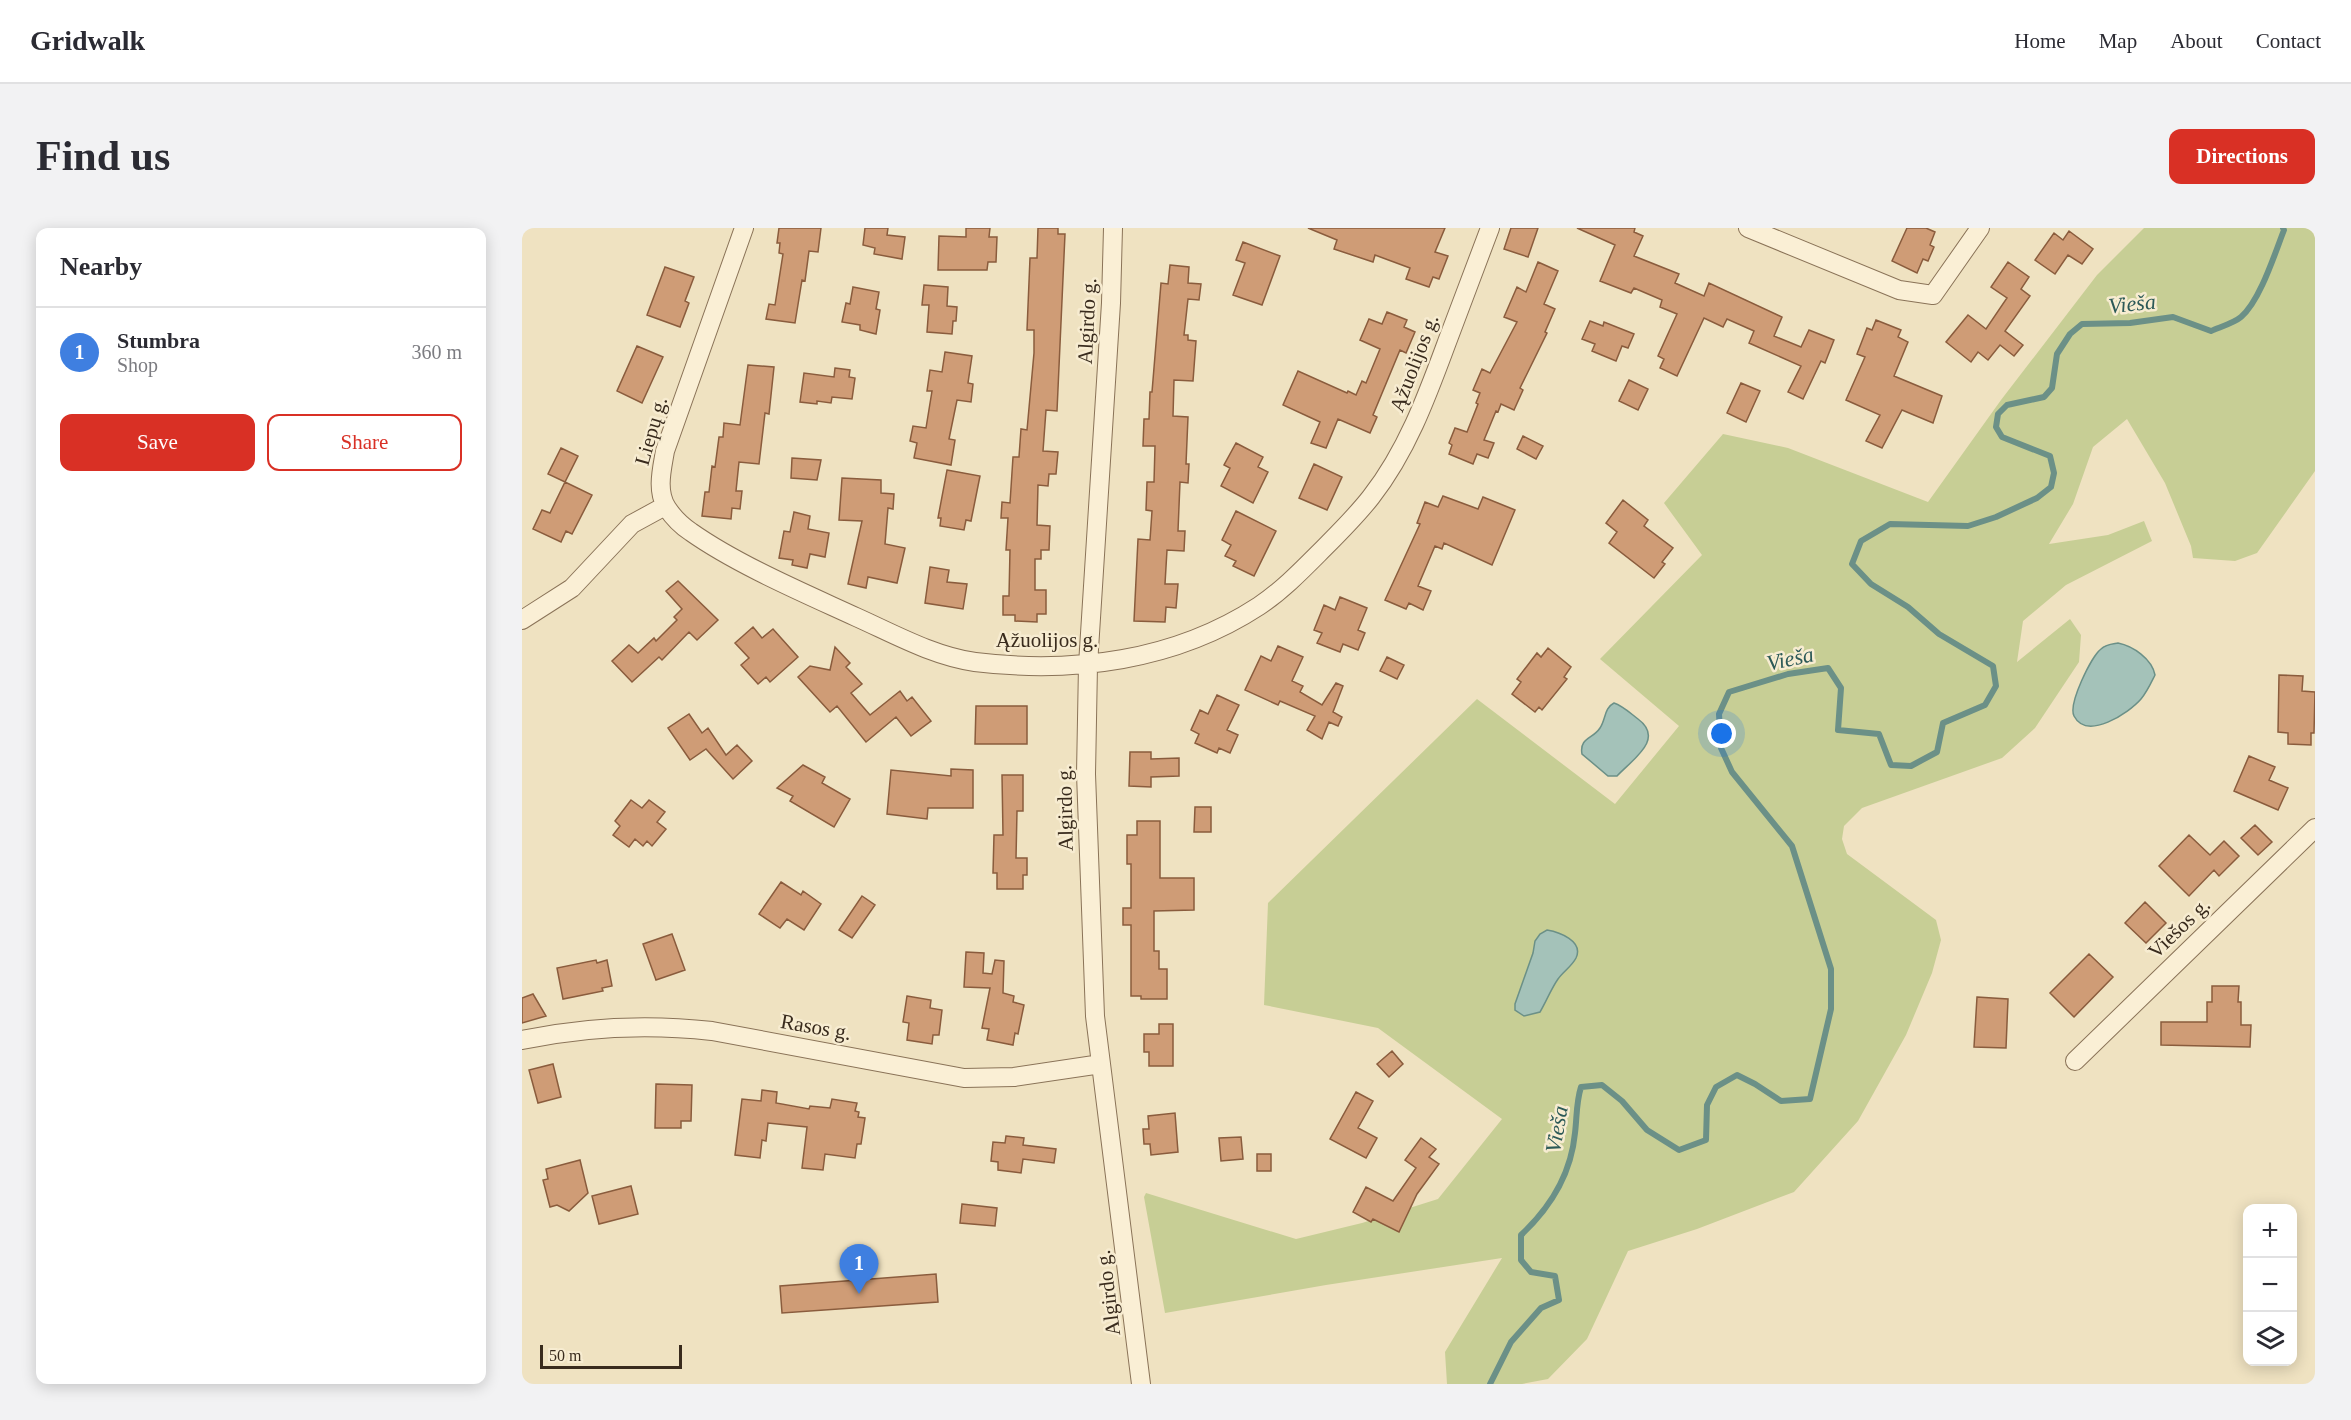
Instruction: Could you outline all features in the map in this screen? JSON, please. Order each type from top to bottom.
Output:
[{"type":"street","name":"Liepų g.","points":[[665,506],[660,487],[665,451],[744,228]]},
{"type":"street","name":"Algirdo g.","points":[[1113,228],[1111,303],[1086,716],[1089,899],[1095,1016],[1141,1384]]},
{"type":"street","name":"Ąžuolijos g.","points":[[665,506],[689,531],[711,545],[801,591],[951,658],[976,662],[1088,665],[1141,657],[1188,643],[1259,605],[1293,579],[1346,526],[1372,496],[1408,440],[1428,396],[1490,228]]},
{"type":"street","points":[[1748,228],[1899,290],[1933,295],[1980,228]]},
{"type":"street","points":[[522,621],[572,588],[632,524],[665,506]]},
{"type":"street","name":"Viešos g.","points":[[2075,1061],[2315,828]]},
{"type":"street","name":"Rasos g.","points":[[522,1040],[550,1034],[670,1026],[712,1031],[964,1078],[1014,1077],[1101,1064]]},
{"type":"green space","points":[[2144,228],[2315,228],[2315,471],[2257,553],[2235,561],[2193,558],[2191,546],[2165,483],[2127,419],[2093,447],[2073,504],[2049,544],[2108,535],[2144,521],[2152,541],[2066,585],[2023,621],[2017,662],[2070,619],[2081,635],[2079,662],[2035,728],[2002,758],[1862,808],[1844,826],[1842,839],[1847,854],[1936,920],[1941,940],[1932,973],[1906,1035],[1858,1121],[1794,1192],[1697,1229],[1628,1251],[1587,1339],[1548,1379],[1522,1384],[1447,1384],[1445,1352],[1502,1258],[1165,1313],[1144,1197],[1146,1193],[1296,1239],[1362,1223],[1438,1199],[1502,1119],[1378,1028],[1264,1005],[1268,903],[1477,699],[1615,804],[1679,726],[1600,659],[1702,555],[1664,503],[1723,434],[1788,448],[1928,502],[2001,400],[2097,275]]},
{"type":"water","points":[[2118,643],[2141,654],[2150,664],[2155,675],[2141,699],[2118,717],[2098,725],[2088,726],[2080,723],[2074,716],[2073,710],[2082,681],[2101,649]]},
{"type":"water","points":[[1614,703],[1646,726],[1648,734],[1644,749],[1638,756],[1617,776],[1608,776],[1582,754],[1582,749],[1585,742],[1600,728],[1607,711]]},
{"type":"water","points":[[1547,930],[1569,938],[1574,942],[1578,952],[1572,964],[1558,979],[1540,1012],[1524,1016],[1515,1010],[1515,1004],[1535,941]]},
{"type":"building","points":[[779,228],[821,228],[818,252],[809,251],[795,323],[766,319],[769,304],[775,305],[783,254],[779,253],[780,243],[777,243]]},
{"type":"building","points":[[865,228],[888,228],[887,235],[905,237],[902,259],[874,254],[875,248],[863,245]]},
{"type":"building","points":[[966,228],[990,228],[989,237],[997,237],[996,262],[988,262],[987,270],[938,270],[939,236],[966,237]]},
{"type":"building","points":[[1038,228],[1058,228],[1058,234],[1065,234],[1057,411],[1046,410],[1043,451],[1058,452],[1056,474],[1049,474],[1048,486],[1038,485],[1037,525],[1050,526],[1049,550],[1041,550],[1041,559],[1035,559],[1035,590],[1046,590],[1046,614],[1037,614],[1037,622],[1015,621],[1015,615],[1003,615],[1003,596],[1009,596],[1010,550],[1006,550],[1008,518],[1001,518],[1002,502],[1010,503],[1013,457],[1019,457],[1021,429],[1027,430],[1034,353],[1034,330],[1027,330],[1030,258],[1037,258]]},
{"type":"building","points":[[1308,228],[1445,228],[1435,252],[1448,256],[1439,279],[1433,277],[1429,287],[1406,279],[1410,268],[1375,255],[1373,262],[1334,249],[1337,240]]},
{"type":"building","points":[[1511,228],[1538,228],[1528,257],[1504,249]]},
{"type":"building","points":[[1577,228],[1635,228],[1634,232],[1643,236],[1634,256],[1679,274],[1675,283],[1704,296],[1709,283],[1782,317],[1774,336],[1801,347],[1809,330],[1834,340],[1825,363],[1821,361],[1803,399],[1788,392],[1801,366],[1749,343],[1754,331],[1727,319],[1723,327],[1704,318],[1677,376],[1660,368],[1664,359],[1658,356],[1677,314],[1660,307],[1662,300],[1634,288],[1631,293],[1600,281],[1615,245]]},
{"type":"building","points":[[1907,228],[1926,228],[1935,232],[1930,245],[1934,247],[1928,261],[1923,259],[1917,273],[1892,261]]},
{"type":"building","points":[[2069,231],[2093,249],[2082,264],[2068,255],[2055,274],[2035,260],[2054,233],[2063,240]]},
{"type":"building","points":[[1243,242],[1280,256],[1262,305],[1233,295],[1245,263],[1236,260]]},
{"type":"building","points":[[1538,262],[1558,271],[1544,304],[1555,309],[1545,332],[1547,333],[1520,388],[1523,390],[1514,410],[1501,404],[1484,440],[1494,443],[1488,458],[1477,454],[1473,464],[1449,454],[1452,445],[1449,443],[1455,428],[1467,432],[1480,393],[1473,390],[1482,369],[1490,373],[1517,322],[1504,317],[1517,287],[1526,292]]},
{"type":"building","points":[[2008,262],[2029,277],[2021,289],[2030,296],[2005,331],[2023,345],[2014,356],[2000,345],[1988,360],[1978,352],[1971,362],[1946,342],[1968,315],[1986,329],[2007,298],[1991,287]]},
{"type":"building","points":[[1170,265],[1189,267],[1188,283],[1201,284],[1199,300],[1188,299],[1184,335],[1188,335],[1188,340],[1196,341],[1193,381],[1174,380],[1173,416],[1188,417],[1186,464],[1189,464],[1188,483],[1180,482],[1178,531],[1185,531],[1184,551],[1167,550],[1165,584],[1178,584],[1176,608],[1166,607],[1165,622],[1134,621],[1138,539],[1150,540],[1152,511],[1146,510],[1147,482],[1154,482],[1155,446],[1143,446],[1144,419],[1149,419],[1161,283],[1168,284]]},
{"type":"building","points":[[665,267],[694,277],[685,301],[689,303],[680,327],[647,315]]},
{"type":"building","points":[[924,285],[948,287],[947,306],[957,307],[952,334],[927,332],[929,305],[922,305]]},
{"type":"building","points":[[853,287],[879,292],[876,309],[880,310],[876,334],[860,330],[860,325],[842,322],[846,303],[850,304]]},
{"type":"building","points":[[1387,312],[1407,320],[1404,327],[1415,332],[1406,353],[1400,350],[1373,415],[1377,417],[1370,433],[1338,419],[1326,448],[1311,443],[1320,422],[1283,405],[1298,371],[1356,395],[1362,381],[1366,383],[1380,349],[1360,340],[1369,319],[1382,324]]},
{"type":"building","points":[[1876,320],[1901,330],[1898,337],[1908,342],[1894,376],[1942,396],[1933,423],[1902,410],[1882,448],[1866,441],[1880,415],[1846,400],[1865,357],[1857,354],[1867,328],[1872,330]]},
{"type":"building","points":[[1590,321],[1603,326],[1604,322],[1634,334],[1628,348],[1622,346],[1616,361],[1592,351],[1595,344],[1582,339]]},
{"type":"building","points":[[637,346],[663,357],[642,403],[617,391]]},
{"type":"building","points":[[945,352],[972,356],[968,383],[973,384],[971,402],[957,400],[949,439],[955,440],[951,465],[914,458],[917,443],[910,441],[913,426],[926,428],[932,391],[927,391],[930,370],[942,372]]},
{"type":"building","points":[[748,365],[774,367],[769,414],[765,413],[759,464],[739,462],[736,491],[742,491],[740,509],[732,508],[731,519],[702,516],[705,492],[709,492],[712,466],[715,467],[719,437],[723,437],[724,423],[740,425]]},
{"type":"building","points":[[835,368],[850,370],[849,377],[855,378],[852,399],[832,397],[831,403],[800,402],[804,373],[834,377]]},
{"type":"building","points":[[1629,380],[1648,389],[1638,410],[1619,401]]},
{"type":"building","points":[[1741,383],[1760,391],[1746,422],[1727,413]]},
{"type":"building","points":[[1523,436],[1543,446],[1536,459],[1517,449]]},
{"type":"building","points":[[1236,443],[1263,457],[1258,467],[1268,472],[1253,503],[1221,486],[1230,468],[1224,465]]},
{"type":"building","points":[[561,448],[578,456],[565,482],[548,474]]},
{"type":"building","points":[[792,458],[821,460],[817,480],[791,478]]},
{"type":"building","points":[[1314,464],[1342,477],[1327,510],[1299,498]]},
{"type":"building","points":[[947,470],[980,476],[971,521],[966,520],[964,530],[940,526],[941,518],[938,518]]},
{"type":"building","points":[[842,478],[881,480],[881,493],[894,494],[893,509],[888,508],[885,544],[905,548],[897,583],[868,577],[866,588],[848,584],[862,521],[839,520]]},
{"type":"building","points":[[565,482],[592,495],[572,534],[566,531],[561,542],[533,529],[542,510],[550,513]]},
{"type":"building","points":[[1443,496],[1478,509],[1483,497],[1515,510],[1492,565],[1444,543],[1442,549],[1435,546],[1418,586],[1431,591],[1423,610],[1409,603],[1406,609],[1385,600],[1420,524],[1417,523],[1425,502],[1438,507]]},
{"type":"building","points":[[1623,500],[1648,520],[1644,526],[1673,548],[1662,562],[1665,564],[1654,578],[1609,543],[1617,532],[1606,523]]},
{"type":"building","points":[[1236,511],[1276,531],[1254,576],[1233,566],[1236,561],[1225,556],[1231,545],[1222,540]]},
{"type":"building","points":[[794,512],[810,516],[808,529],[829,533],[825,557],[810,554],[807,568],[792,565],[793,560],[779,558],[784,531],[790,532]]},
{"type":"building","points":[[930,567],[949,570],[947,582],[967,584],[963,609],[925,603]]},
{"type":"building","points":[[678,581],[718,620],[697,640],[689,632],[662,660],[659,657],[632,682],[612,661],[629,645],[638,653],[654,638],[656,641],[677,620],[674,617],[682,609],[666,591]]},
{"type":"building","points":[[1340,597],[1367,608],[1358,630],[1365,633],[1358,650],[1343,644],[1340,652],[1317,643],[1322,633],[1314,630],[1324,605],[1335,610]]},
{"type":"building","points":[[753,627],[762,638],[773,629],[798,657],[770,682],[766,677],[758,684],[741,665],[749,658],[735,643]]},
{"type":"building","points":[[1278,646],[1303,657],[1292,681],[1303,686],[1300,692],[1322,705],[1336,683],[1343,686],[1333,712],[1342,717],[1338,726],[1329,722],[1322,739],[1307,730],[1315,716],[1280,701],[1278,705],[1245,690],[1261,656],[1271,661]]},
{"type":"building","points":[[835,647],[850,663],[846,667],[862,684],[851,693],[870,715],[900,691],[907,701],[912,697],[931,721],[911,736],[896,717],[866,742],[837,706],[830,712],[798,677],[810,666],[830,670]]},
{"type":"building","points":[[1548,648],[1571,667],[1564,677],[1567,679],[1542,710],[1539,707],[1535,712],[1512,694],[1521,682],[1517,679],[1537,653],[1541,657]]},
{"type":"building","points":[[1387,657],[1404,665],[1397,679],[1380,671]]},
{"type":"building","points":[[2279,675],[2303,676],[2302,691],[2315,692],[2314,733],[2311,733],[2311,745],[2288,744],[2288,733],[2278,732]]},
{"type":"building","points":[[1217,695],[1239,705],[1227,730],[1238,735],[1230,753],[1219,748],[1217,753],[1195,743],[1199,734],[1191,730],[1200,710],[1208,714]]},
{"type":"building","points":[[976,706],[1027,706],[1027,744],[975,744]]},
{"type":"building","points":[[689,714],[702,733],[708,728],[726,755],[737,745],[752,761],[733,779],[706,749],[690,760],[668,728]]},
{"type":"building","points":[[1130,752],[1151,752],[1151,759],[1179,758],[1179,776],[1151,777],[1151,787],[1129,786]]},
{"type":"building","points":[[2249,756],[2275,767],[2269,780],[2288,788],[2278,810],[2234,791]]},
{"type":"building","points":[[803,765],[825,777],[822,783],[850,799],[834,827],[790,801],[793,796],[777,788]]},
{"type":"building","points":[[951,769],[973,770],[973,808],[928,808],[927,819],[887,814],[891,770],[951,776]]},
{"type":"building","points":[[1002,775],[1023,775],[1023,811],[1017,811],[1016,858],[1027,858],[1027,875],[1023,875],[1023,889],[997,889],[997,873],[993,873],[994,835],[1003,835]]},
{"type":"building","points":[[631,800],[642,808],[649,800],[665,812],[657,822],[666,829],[652,846],[647,841],[643,846],[635,839],[629,847],[613,835],[620,826],[615,821]]},
{"type":"building","points":[[1195,807],[1211,807],[1211,832],[1194,832]]},
{"type":"building","points":[[1137,821],[1160,821],[1160,878],[1194,878],[1194,910],[1154,911],[1154,951],[1159,951],[1159,969],[1167,969],[1167,999],[1141,999],[1141,996],[1131,996],[1131,925],[1123,925],[1123,908],[1131,908],[1131,864],[1127,864],[1127,835],[1137,835]]},
{"type":"building","points":[[2255,825],[2272,842],[2258,855],[2241,838]]},
{"type":"building","points":[[2189,835],[2210,855],[2224,841],[2239,856],[2219,876],[2214,870],[2189,896],[2159,866]]},
{"type":"building","points":[[781,882],[801,895],[803,891],[821,904],[804,930],[787,919],[780,928],[759,914]]},
{"type":"building","points":[[862,896],[875,905],[852,938],[839,930]]},
{"type":"building","points":[[2145,902],[2166,923],[2146,943],[2125,923]]},
{"type":"building","points":[[672,934],[685,970],[656,980],[643,944]]},
{"type":"building","points":[[966,952],[984,953],[983,973],[992,974],[995,960],[1004,961],[1003,993],[1014,996],[1013,1002],[1024,1005],[1018,1034],[1015,1033],[1013,1045],[987,1040],[989,1029],[982,1028],[990,988],[964,987]]},
{"type":"building","points":[[2089,954],[2113,977],[2074,1017],[2050,993]]},
{"type":"building","points":[[596,960],[597,963],[607,960],[612,986],[602,988],[603,991],[563,999],[557,968]]},
{"type":"building","points":[[2212,986],[2239,986],[2238,1002],[2241,1002],[2241,1025],[2251,1025],[2250,1047],[2161,1045],[2161,1022],[2207,1022],[2207,1002],[2212,1002]]},
{"type":"building","points":[[533,994],[546,1016],[522,1023],[522,998]]},
{"type":"building","points":[[907,996],[931,1000],[930,1008],[942,1010],[939,1035],[933,1035],[932,1044],[907,1040],[909,1023],[903,1022]]},
{"type":"building","points":[[1977,997],[2008,999],[2006,1048],[1974,1047]]},
{"type":"building","points":[[1159,1024],[1173,1024],[1173,1066],[1149,1066],[1149,1052],[1144,1052],[1144,1034],[1159,1034]]},
{"type":"building","points":[[1392,1051],[1403,1064],[1389,1077],[1377,1064]]},
{"type":"building","points":[[553,1064],[561,1097],[538,1103],[529,1070]]},
{"type":"building","points":[[656,1084],[692,1085],[691,1121],[681,1121],[681,1128],[655,1128]]},
{"type":"building","points":[[762,1090],[777,1092],[776,1103],[809,1109],[810,1106],[830,1108],[832,1099],[857,1103],[855,1111],[859,1112],[858,1117],[865,1118],[861,1144],[857,1144],[855,1158],[825,1154],[823,1170],[802,1168],[807,1127],[768,1123],[766,1141],[762,1140],[760,1158],[735,1155],[742,1099],[761,1101]]},
{"type":"building","points":[[1356,1092],[1373,1101],[1358,1128],[1377,1138],[1366,1158],[1330,1139]]},
{"type":"building","points":[[1175,1113],[1178,1152],[1151,1155],[1150,1144],[1144,1144],[1143,1129],[1149,1129],[1148,1116]]},
{"type":"building","points":[[1006,1136],[1024,1138],[1023,1145],[1056,1149],[1054,1163],[1023,1159],[1021,1173],[998,1170],[998,1162],[991,1161],[993,1142],[1005,1143]]},
{"type":"building","points":[[1241,1137],[1243,1159],[1221,1161],[1219,1138]]},
{"type":"building","points":[[1421,1138],[1436,1149],[1429,1157],[1439,1164],[1417,1194],[1399,1232],[1373,1219],[1371,1222],[1353,1212],[1366,1187],[1393,1201],[1416,1168],[1405,1160]]},
{"type":"building","points":[[1257,1154],[1271,1154],[1271,1171],[1257,1171]]},
{"type":"building","points":[[580,1160],[588,1193],[569,1211],[557,1205],[550,1207],[543,1180],[548,1179],[546,1169]]},
{"type":"building","points":[[631,1186],[638,1214],[599,1224],[592,1196]]},
{"type":"building","points":[[962,1204],[997,1208],[995,1226],[960,1223]]},
{"type":"building","points":[[936,1274],[938,1302],[782,1313],[780,1286]]},
{"type":"waterway","name":"Vieša","points":[[1490,1384],[1511,1342],[1541,1308],[1559,1300],[1555,1276],[1531,1272],[1521,1260],[1521,1235],[1542,1213],[1564,1176],[1573,1148],[1581,1087],[1602,1085],[1622,1101],[1647,1130],[1679,1150],[1706,1140],[1707,1105],[1716,1087],[1737,1075],[1781,1101],[1810,1099],[1831,1009],[1831,969],[1792,846],[1732,772],[1721,748],[1719,714],[1729,692],[1788,674],[1828,668],[1841,688],[1838,730],[1879,734],[1891,765],[1911,766],[1937,752],[1943,723],[1985,705],[1996,686],[1993,666],[1939,634],[1908,607],[1871,584],[1852,564],[1861,541],[1890,524],[1968,526],[1996,517],[2037,498],[2051,487],[2054,473],[2050,456],[2002,437],[1996,427],[1998,414],[2007,405],[2044,397],[2052,388],[2057,354],[2070,334],[2082,324],[2130,323],[2173,317],[2211,331],[2235,321],[2248,310],[2261,289],[2283,228]]},
{"type":"place","name":"Stumbra","points":[[859,1294]]}]
